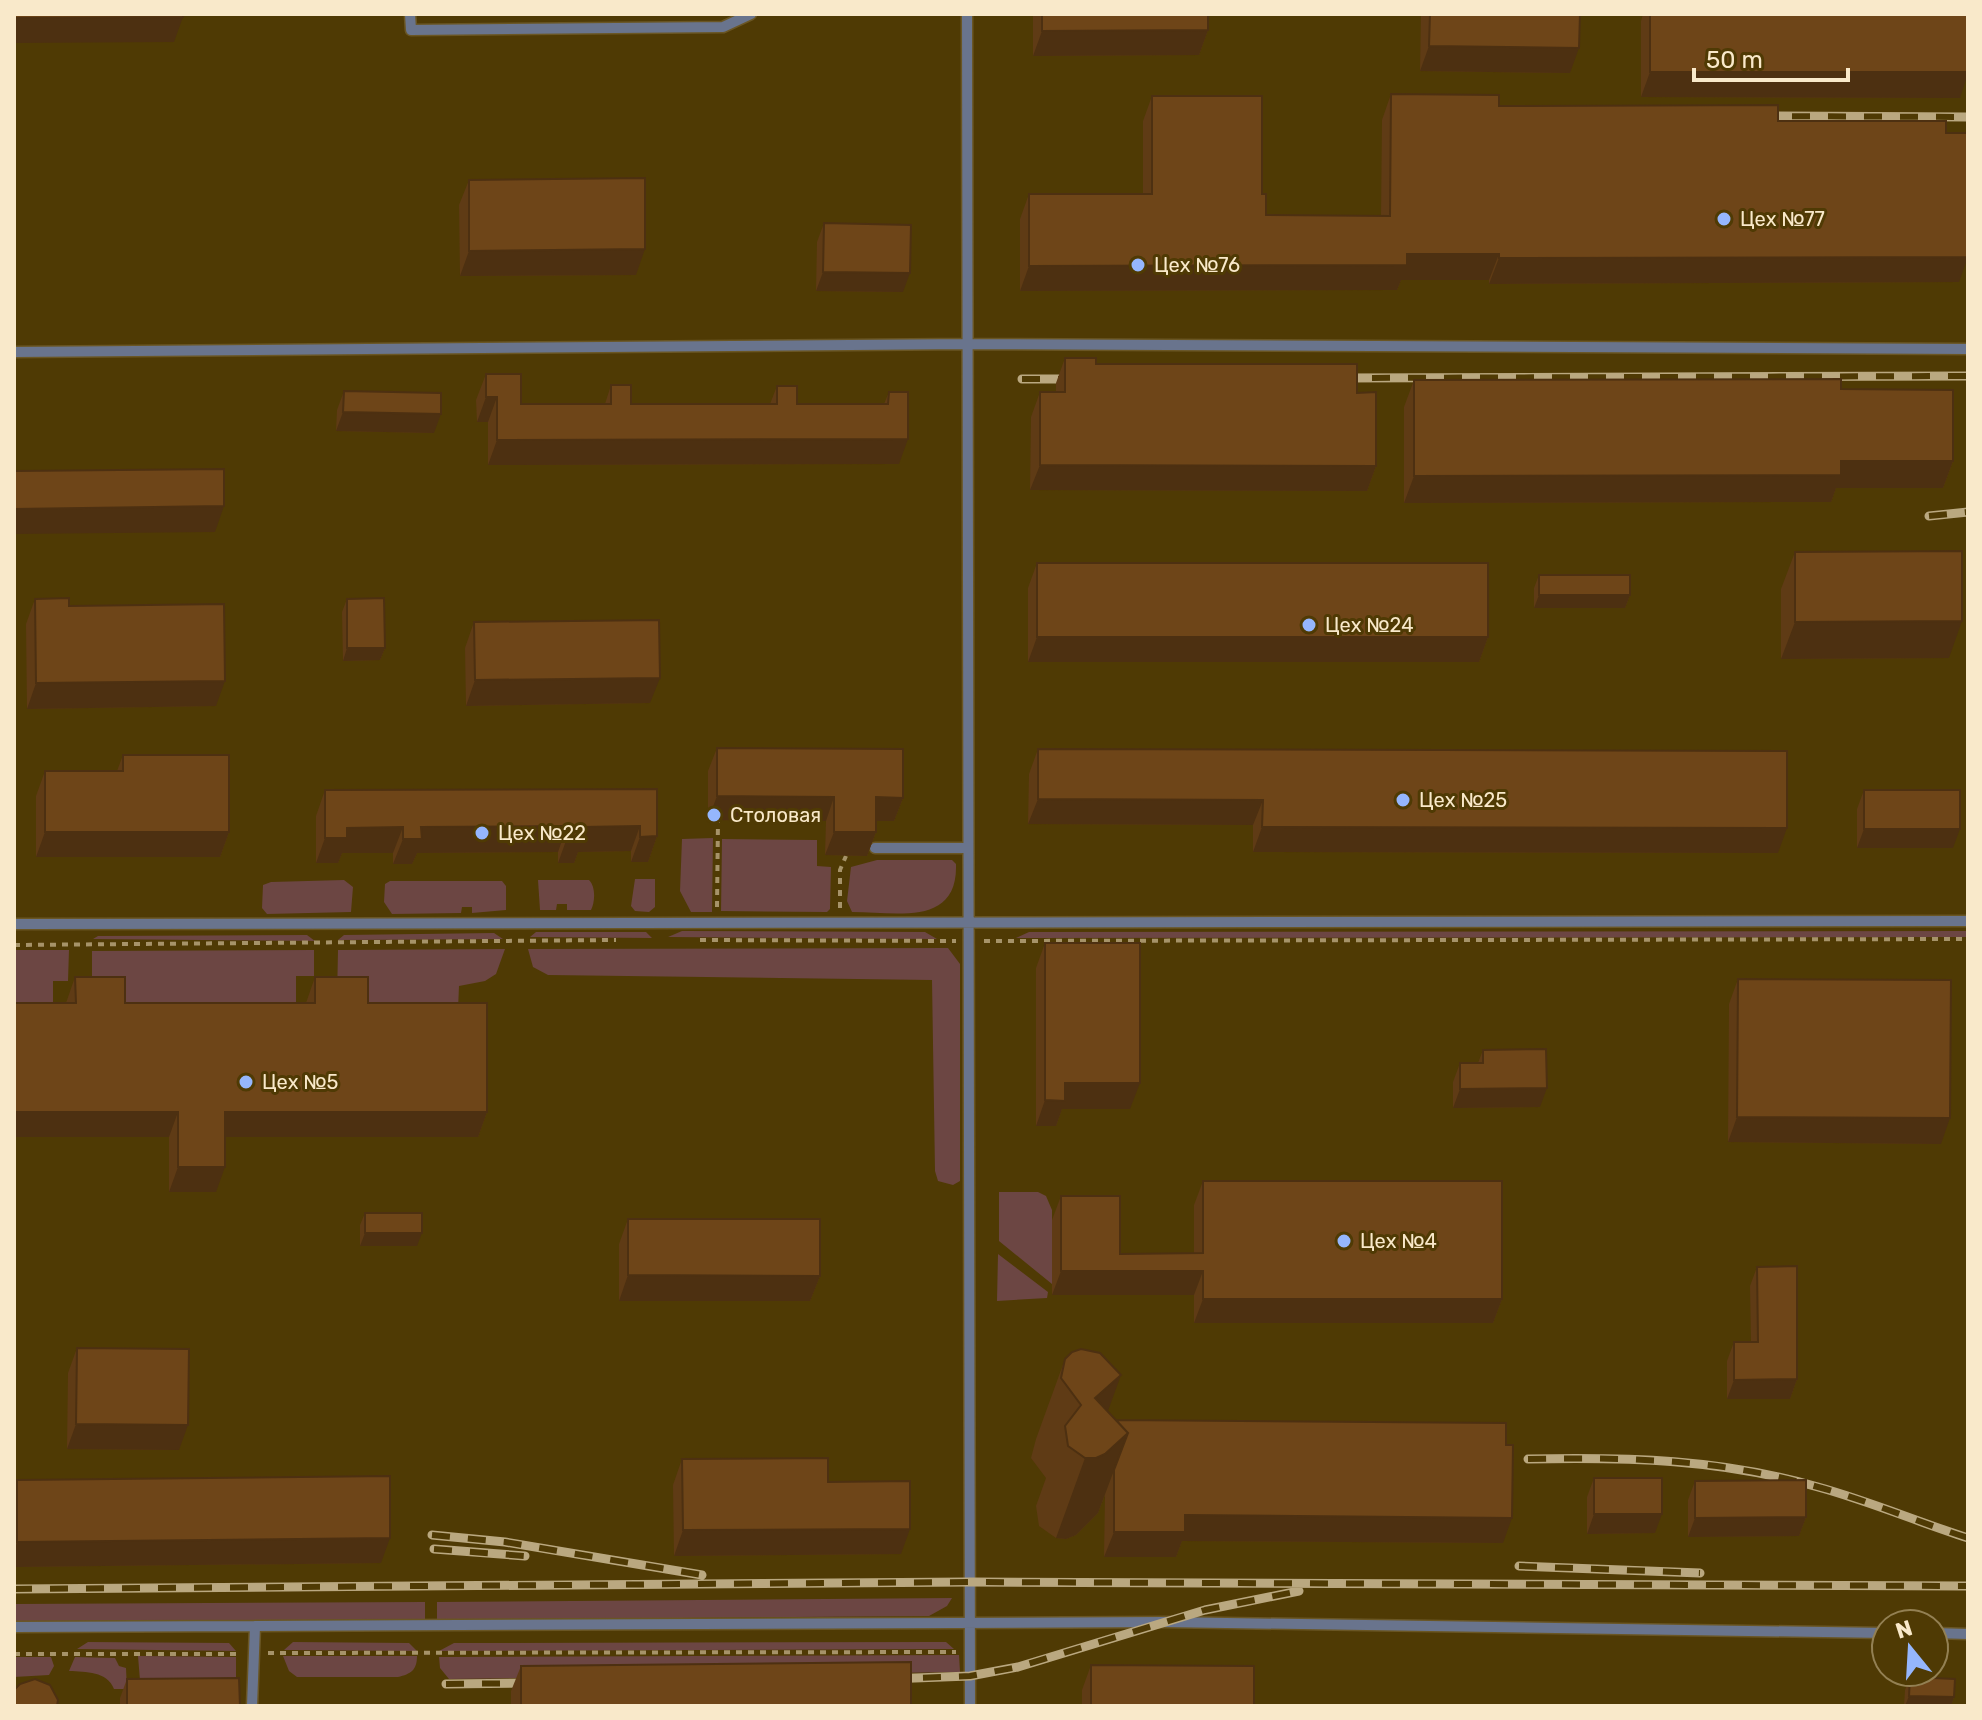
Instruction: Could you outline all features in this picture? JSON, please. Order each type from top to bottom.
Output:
[{"type":"lane","points":[[410,14],[411,30],[723,27],[751,14]]},
{"type":"lane","points":[[967,14],[966,941],[970,1706]]},
{"type":"lane","points":[[14,352],[968,344],[1968,349]]},
{"type":"lane","points":[[875,848],[967,848]]},
{"type":"lane","points":[[14,924],[1968,921]]},
{"type":"lane","points":[[14,1627],[969,1622],[1870,1633]]},
{"type":"lane","points":[[252,1706],[255,1626]]},
{"type":"path","points":[[717,922],[718,820]]},
{"type":"path","points":[[840,921],[840,870],[846,856]]},
{"type":"path","points":[[698,940],[1968,939]]},
{"type":"path","points":[[14,945],[621,940]]},
{"type":"path","points":[[14,1654],[970,1652]]},
{"type":"shaded area","points":[[713,838],[712,912],[691,912],[680,891],[682,839]]},
{"type":"shaded area","points":[[722,839],[817,840],[817,866],[831,867],[830,909],[827,912],[721,911]]},
{"type":"shaded area","points":[[877,860],[952,860],[956,864],[954,884],[947,898],[936,907],[921,912],[852,912],[847,901],[851,867]]},
{"type":"shaded area","points":[[635,879],[655,879],[655,907],[649,912],[635,911],[631,906]]},
{"type":"shaded area","points":[[344,880],[353,887],[351,912],[267,914],[262,908],[263,885],[271,882]]},
{"type":"shaded area","points":[[538,880],[589,880],[594,895],[591,910],[567,910],[567,904],[557,904],[556,910],[540,910]]},
{"type":"shaded area","points":[[390,881],[502,881],[506,886],[506,910],[472,913],[472,907],[462,907],[461,913],[392,914],[384,902],[385,884]]},
{"type":"shaded area","points":[[682,931],[925,932],[937,939],[668,937]]},
{"type":"shaded area","points":[[1968,931],[1968,937],[1016,938],[1029,932]]},
{"type":"shaded area","points":[[536,932],[646,932],[652,938],[530,937]]},
{"type":"shaded area","points":[[494,933],[503,939],[338,940],[344,935]]},
{"type":"shaded area","points":[[307,935],[315,941],[93,939],[98,936]]},
{"type":"shaded area","points":[[948,948],[960,964],[960,1181],[953,1185],[938,1181],[935,1171],[932,980],[548,975],[533,967],[528,949]]},
{"type":"shaded area","points":[[505,949],[496,974],[485,981],[459,986],[458,1010],[362,1011],[337,999],[338,950]]},
{"type":"shaded area","points":[[14,950],[69,950],[68,981],[53,981],[53,1004],[14,1004]]},
{"type":"shaded area","points":[[314,950],[314,976],[296,976],[296,1009],[119,1010],[92,980],[92,951]]},
{"type":"shaded area","points":[[999,1192],[1038,1192],[1046,1196],[1052,1210],[1052,1284],[999,1241]]},
{"type":"shaded area","points":[[998,1254],[1048,1292],[1047,1298],[997,1301]]},
{"type":"shaded area","points":[[952,1598],[947,1606],[929,1616],[437,1620],[437,1602]]},
{"type":"shaded area","points":[[425,1602],[425,1620],[14,1621],[14,1604]]},
{"type":"shaded area","points":[[88,1642],[229,1643],[236,1651],[77,1649]]},
{"type":"shaded area","points":[[293,1642],[409,1643],[417,1651],[284,1650]]},
{"type":"shaded area","points":[[946,1642],[954,1649],[439,1651],[454,1643]]},
{"type":"shaded area","points":[[959,1655],[960,1672],[449,1679],[440,1668],[439,1657]]},
{"type":"shaded area","points":[[138,1656],[236,1657],[236,1694],[141,1693]]},
{"type":"shaded area","points":[[283,1656],[417,1656],[412,1671],[398,1677],[297,1677],[289,1671]]},
{"type":"shaded area","points":[[14,1657],[51,1657],[54,1666],[49,1675],[14,1677]]},
{"type":"shaded area","points":[[75,1657],[115,1658],[119,1666],[126,1668],[127,1689],[114,1689],[106,1679],[95,1674],[69,1671]]},
{"type":"building","points":[[14,14],[183,14],[183,17],[14,18]]},
{"type":"building","points":[[1042,14],[1208,14],[1208,30],[1042,31]]},
{"type":"building","points":[[1430,14],[1580,14],[1579,48],[1429,46]]},
{"type":"building","points":[[1650,14],[1968,14],[1968,72],[1650,72]]},
{"type":"building","points":[[1391,94],[1499,95],[1499,106],[1778,105],[1778,121],[1946,121],[1946,133],[1967,133],[1968,257],[1499,258],[1499,254],[1407,254],[1407,265],[1029,266],[1029,194],[1152,194],[1152,96],[1262,96],[1262,194],[1266,194],[1266,215],[1390,216]]},
{"type":"building","points":[[645,178],[645,249],[469,251],[469,180]]},
{"type":"building","points":[[824,223],[911,225],[910,273],[823,272]]},
{"type":"building","points":[[1065,358],[1096,358],[1096,364],[1357,364],[1357,393],[1376,392],[1376,466],[1040,465],[1040,392],[1065,392]]},
{"type":"building","points":[[486,374],[521,374],[521,404],[611,404],[611,385],[631,385],[631,404],[777,404],[777,386],[797,386],[797,404],[888,404],[889,392],[908,392],[908,439],[497,440],[497,397],[486,397]]},
{"type":"building","points":[[1841,379],[1841,389],[1953,390],[1953,461],[1841,461],[1841,475],[1414,476],[1414,380]]},
{"type":"building","points":[[344,391],[441,393],[441,414],[343,412]]},
{"type":"building","points":[[224,469],[224,506],[14,509],[14,471]]},
{"type":"building","points":[[1962,551],[1962,621],[1795,622],[1795,552]]},
{"type":"building","points":[[1037,563],[1488,563],[1488,637],[1037,637]]},
{"type":"building","points":[[1539,575],[1630,575],[1630,595],[1539,595]]},
{"type":"building","points":[[69,598],[69,606],[224,604],[225,681],[36,683],[35,599]]},
{"type":"building","points":[[384,598],[385,648],[347,648],[347,599]]},
{"type":"building","points":[[659,620],[660,678],[475,680],[474,622]]},
{"type":"building","points":[[717,748],[903,749],[903,798],[876,797],[876,832],[834,832],[834,797],[717,796]]},
{"type":"building","name":"Цех №25","points":[[1038,749],[1787,751],[1787,828],[1262,827],[1263,800],[1038,799]]},
{"type":"building","points":[[123,755],[229,755],[229,832],[45,832],[45,771],[123,771]]},
{"type":"building","points":[[657,789],[657,836],[640,837],[640,826],[583,827],[583,838],[567,838],[567,826],[421,827],[422,839],[403,839],[403,827],[347,828],[347,838],[325,838],[325,790]]},
{"type":"building","points":[[1864,790],[1960,790],[1960,829],[1864,829]]},
{"type":"building","points":[[1045,943],[1140,943],[1140,1083],[1065,1083],[1065,1101],[1045,1100]]},
{"type":"building","name":"Цех №5","points":[[75,977],[125,977],[125,1003],[315,1003],[315,977],[368,977],[368,1003],[487,1003],[487,1112],[225,1112],[225,1167],[178,1167],[178,1112],[14,1112],[14,1003],[76,1003]]},
{"type":"building","points":[[1738,979],[1951,980],[1950,1118],[1737,1117]]},
{"type":"building","points":[[1546,1049],[1547,1088],[1460,1089],[1460,1063],[1483,1063],[1483,1050]]},
{"type":"building","name":"Цех №4","points":[[1203,1181],[1502,1181],[1502,1299],[1203,1299],[1203,1271],[1061,1271],[1061,1196],[1120,1196],[1120,1254],[1203,1253]]},
{"type":"building","points":[[365,1213],[422,1213],[422,1233],[365,1233]]},
{"type":"building","points":[[628,1219],[820,1219],[820,1276],[628,1275]]},
{"type":"building","points":[[1797,1266],[1797,1379],[1734,1380],[1734,1342],[1758,1342],[1757,1267]]},
{"type":"building","points":[[77,1348],[189,1349],[188,1425],[76,1424]]},
{"type":"building","points":[[1081,1349],[1100,1353],[1121,1375],[1095,1398],[1128,1433],[1096,1458],[1085,1458],[1068,1446],[1065,1426],[1081,1405],[1061,1378],[1065,1359]]},
{"type":"building","points":[[1116,1420],[1506,1423],[1506,1445],[1513,1445],[1512,1518],[1185,1515],[1185,1532],[1114,1532],[1114,1470],[1128,1433]]},
{"type":"building","points":[[828,1458],[828,1482],[910,1481],[910,1529],[683,1530],[682,1459]]},
{"type":"building","points":[[390,1476],[390,1538],[17,1542],[17,1480]]},
{"type":"building","points":[[1594,1478],[1662,1478],[1662,1514],[1594,1514]]},
{"type":"building","points":[[1806,1480],[1806,1517],[1695,1518],[1695,1481]]},
{"type":"building","points":[[911,1662],[911,1706],[521,1706],[521,1666]]},
{"type":"building","points":[[1091,1665],[1254,1666],[1254,1706],[1091,1706]]},
{"type":"building","points":[[239,1678],[240,1706],[127,1706],[127,1679]]},
{"type":"building","points":[[35,1679],[50,1685],[58,1700],[57,1706],[14,1706],[14,1690],[20,1684]]},
{"type":"building","points":[[1950,1679],[1955,1679],[1954,1697],[1909,1696],[1909,1688],[1950,1688]]},
{"type":"railway","points":[[1756,116],[1968,117]]},
{"type":"railway","points":[[1336,378],[1968,376]]},
{"type":"railway","points":[[1022,379],[1080,379]]},
{"type":"railway","points":[[1929,516],[1968,512]]},
{"type":"railway","points":[[1528,1459],[1638,1460],[1746,1471],[1837,1493],[1968,1538]]},
{"type":"railway","points":[[432,1535],[505,1542],[702,1575]]},
{"type":"railway","points":[[434,1549],[525,1556]]},
{"type":"railway","points":[[1519,1566],[1700,1573]]},
{"type":"railway","points":[[14,1589],[969,1582],[1968,1586]]},
{"type":"railway","points":[[887,1679],[970,1676],[1018,1667],[1205,1610],[1299,1591]]},
{"type":"railway","points":[[446,1684],[535,1683]]},
{"type":"place","name":"Цех №77","points":[[1724,219]]},
{"type":"place","name":"Цех №76","points":[[1138,265]]},
{"type":"place","name":"Цех №24","points":[[1309,625]]},
{"type":"place","name":"Цех №25","points":[[1403,800]]},
{"type":"place","name":"Столовая","points":[[714,815]]},
{"type":"place","name":"Цех №22","points":[[482,833]]},
{"type":"place","name":"Цех №5","points":[[246,1082]]},
{"type":"place","name":"Цех №4","points":[[1344,1241]]}]
